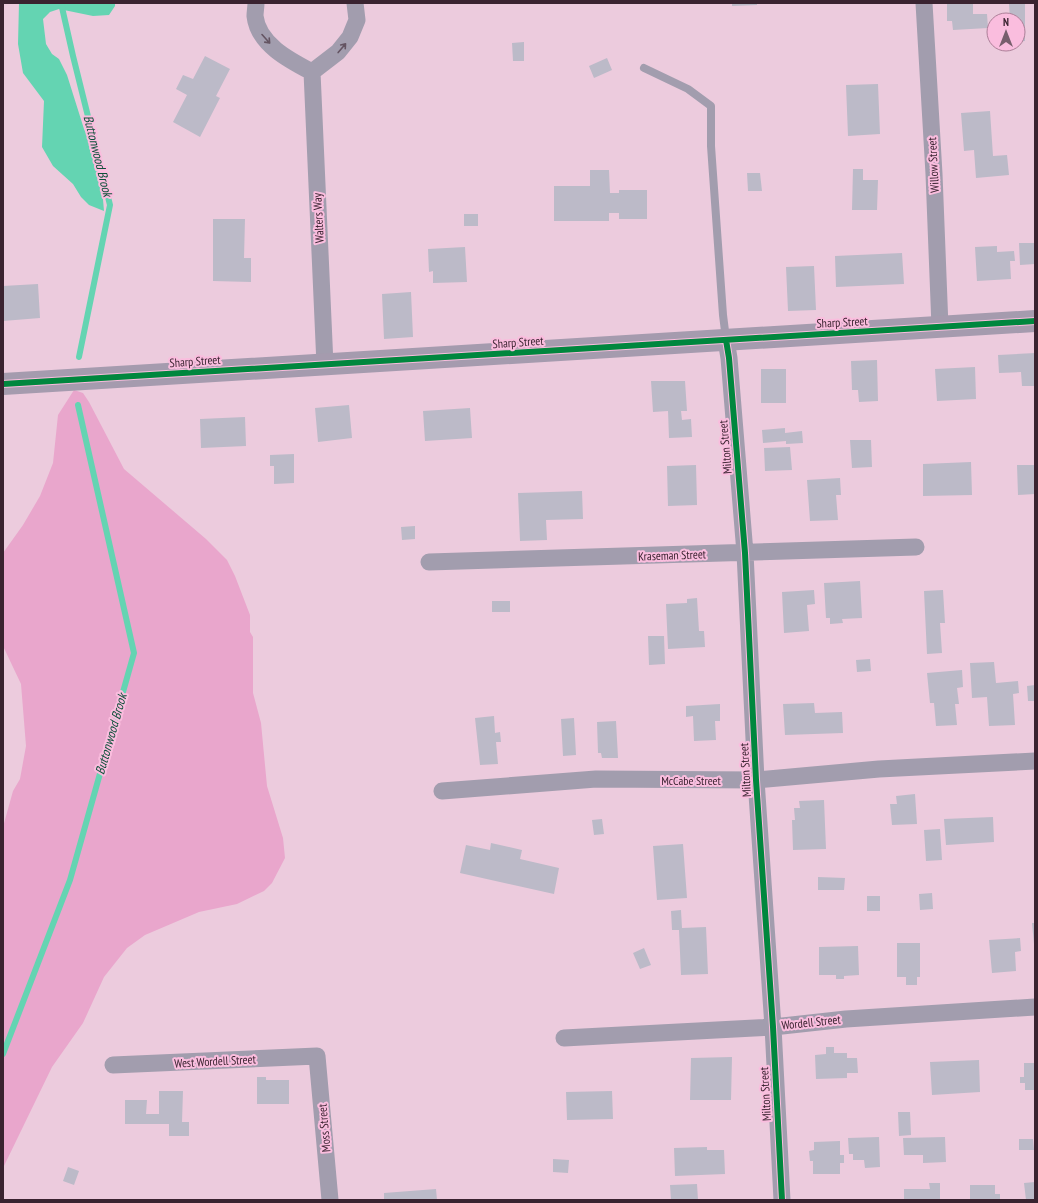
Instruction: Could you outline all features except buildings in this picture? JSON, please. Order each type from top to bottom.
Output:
[{"type":"street","points":[[256,3],[255,16],[261,34],[274,48],[290,60],[312,72],[338,52],[350,37],[357,20],[355,3]]},
{"type":"street","name":"Willow Street","points":[[924,3],[934,174],[940,327]]},
{"type":"street","name":"Walters Way","points":[[312,72],[325,364]]},
{"type":"street","name":"Sharp Street","points":[[3,384],[1035,321]]},
{"type":"street","name":"Milton Street","points":[[726,340],[729,358],[745,553],[756,780],[773,1027],[782,1200]]},
{"type":"street","name":"Kraseman Street","points":[[428,562],[916,547]]},
{"type":"street","name":"McCabe Street","points":[[442,791],[596,779],[756,780],[879,769],[1035,760]]},
{"type":"street","name":"Wordell Street","points":[[564,1038],[773,1027],[846,1018],[1035,1007]]},
{"type":"street","name":"West Wordell Street","points":[[113,1065],[318,1056]]},
{"type":"street","name":"Moss Street","points":[[318,1056],[330,1200]]},
{"type":"lane","points":[[644,68],[688,89],[711,106],[711,154],[726,340]]},
{"type":"shaded area","points":[[19,3],[115,3],[115,6],[109,15],[93,16],[59,9],[50,12],[43,19],[46,44],[52,54],[59,59],[67,75],[84,129],[100,165],[104,211],[89,205],[81,197],[73,184],[53,166],[42,147],[44,101],[23,73],[18,44]]},
{"type":"shaded area","points":[[74,390],[83,393],[89,402],[124,469],[206,539],[227,560],[235,576],[250,615],[250,632],[253,637],[253,693],[261,723],[267,786],[283,838],[285,858],[272,883],[264,891],[237,904],[199,912],[145,935],[127,948],[104,977],[83,1023],[52,1067],[3,1168],[3,827],[13,791],[20,779],[26,746],[21,684],[3,646],[3,553],[23,525],[40,496],[53,463],[58,415]]},
{"type":"waterway","name":"Buttonwood Brook","points":[[61,3],[110,205],[79,357]]},
{"type":"waterway","name":"Buttonwood Brook","points":[[3,1054],[70,880],[134,653],[78,405]]},
{"type":"cycle path","points":[[3,384],[1035,321]]},
{"type":"cycle path","points":[[726,340],[729,358],[745,553],[756,780],[773,1027],[782,1200]]}]
